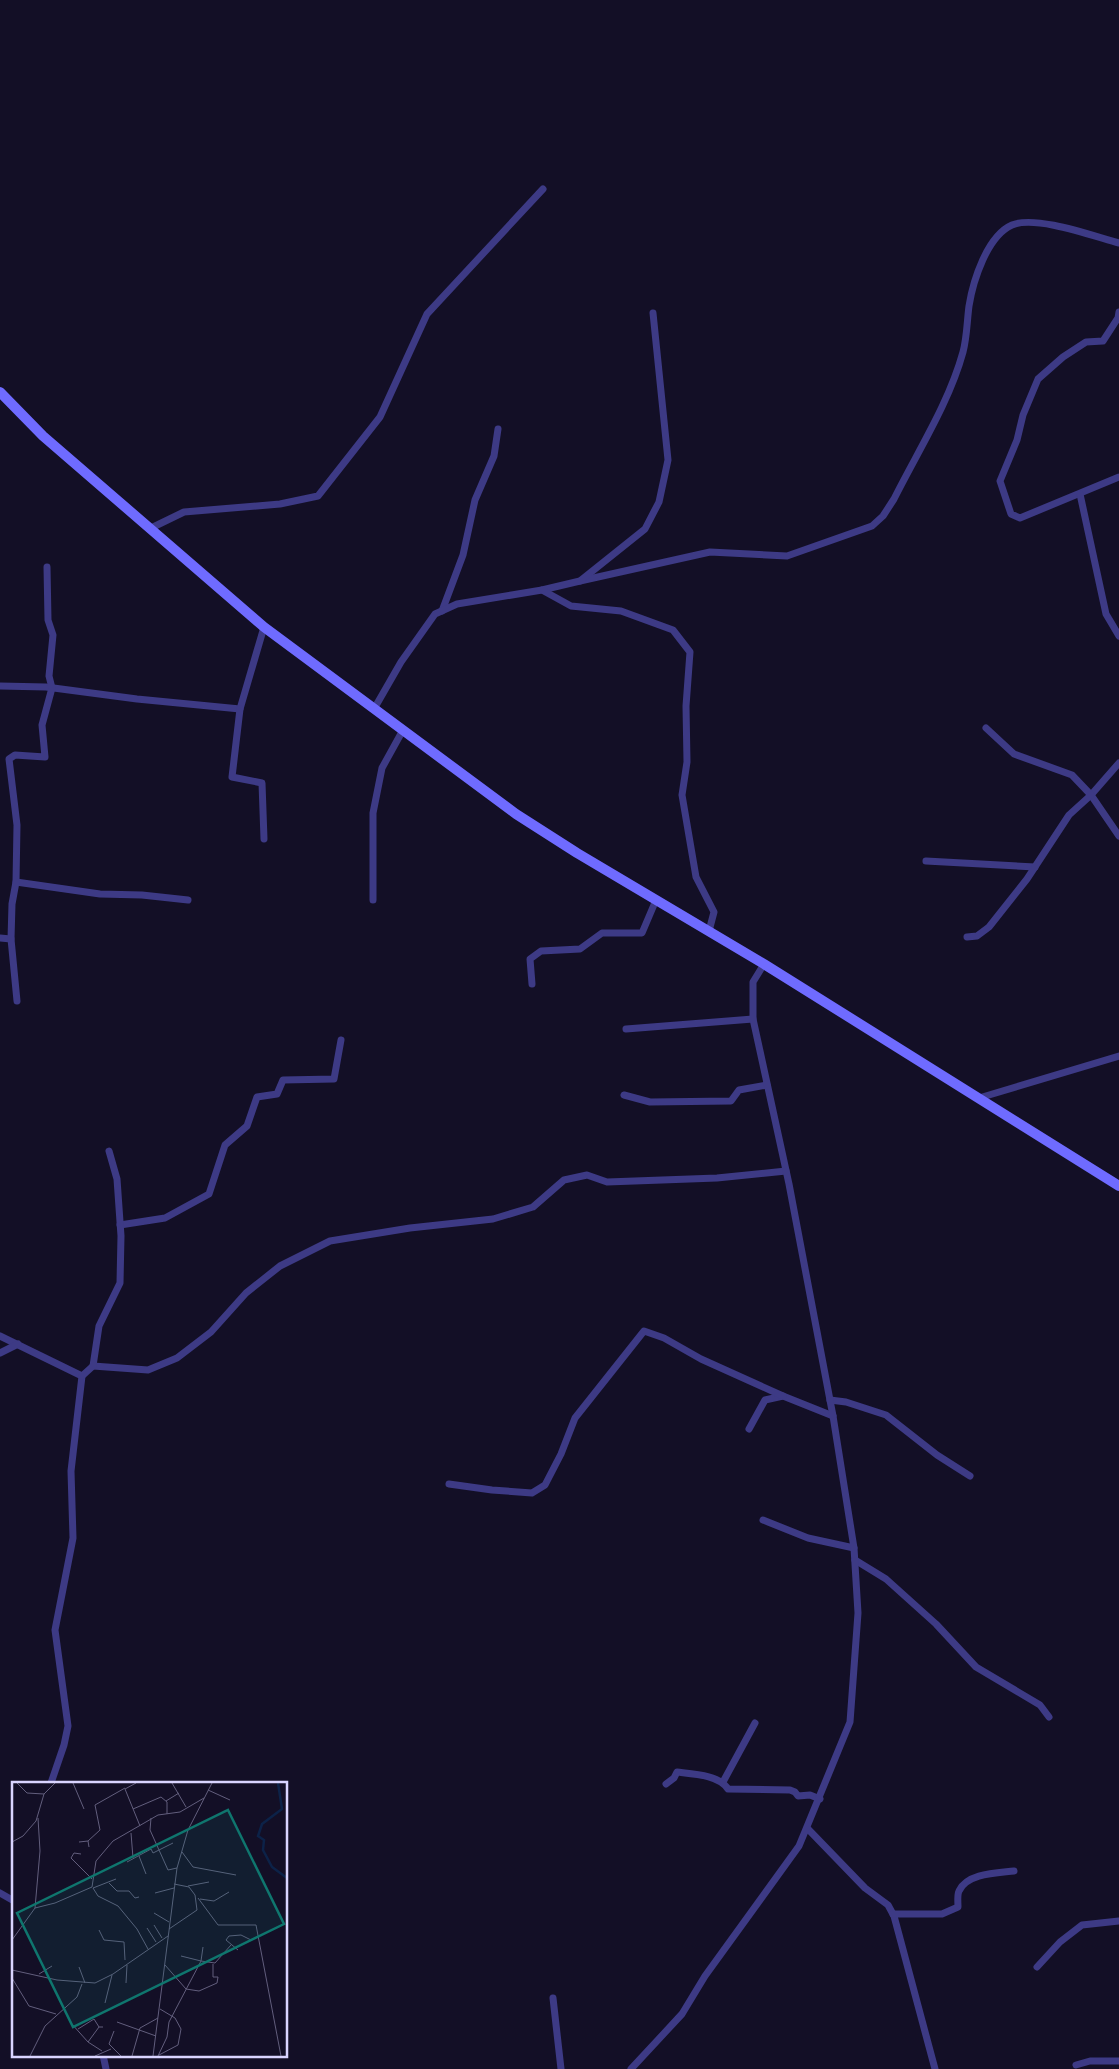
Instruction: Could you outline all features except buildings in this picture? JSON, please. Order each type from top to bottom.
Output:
[{"type":"main road","points":[[0,392],[43,436],[264,627],[516,814],[576,853],[764,964],[1119,1186]]},
{"type":"street","points":[[149,529],[184,512],[280,504],[318,496],[380,418],[427,314],[543,189]]},
{"type":"street","points":[[374,709],[401,662],[435,614],[457,604],[542,590],[710,552],[787,556],[872,526],[883,516],[894,499],[953,384],[964,350],[970,304],[983,260],[994,238],[1009,226],[1019,223],[1034,223],[1066,228],[1119,243]]},
{"type":"street","points":[[1119,312],[1118,318],[1103,342],[1086,342],[1062,357],[1038,379],[1023,415],[1017,440],[1000,480],[1011,514],[1020,518],[1119,477]]},
{"type":"street","points":[[580,581],[645,529],[659,502],[668,460],[653,313]]},
{"type":"street","points":[[442,610],[463,556],[475,500],[494,456],[498,430]]},
{"type":"street","points":[[1080,494],[1106,614],[1119,636]]},
{"type":"street","points":[[17,1001],[11,939],[12,904],[16,882],[17,825],[9,759],[15,755],[45,757],[42,725],[52,688],[49,676],[53,635],[48,620],[47,567]]},
{"type":"street","points":[[542,590],[571,606],[621,611],[673,630],[690,652],[686,706],[688,762],[682,796],[696,877],[714,912],[709,932]]},
{"type":"street","points":[[264,627],[240,709],[232,776],[262,783],[264,839]]},
{"type":"street","points":[[0,686],[52,688],[240,709]]},
{"type":"street","points":[[986,728],[1014,754],[1072,775],[1091,795],[1119,836]]},
{"type":"street","points":[[373,900],[373,814],[382,768],[403,730]]},
{"type":"street","points":[[967,937],[977,936],[989,927],[1022,886],[1069,815],[1091,795],[1119,763]]},
{"type":"street","points":[[926,860],[1035,867]]},
{"type":"street","points":[[16,882],[100,894],[142,895],[188,900]]},
{"type":"street","points":[[532,984],[530,959],[541,951],[580,949],[602,933],[642,933],[656,900]]},
{"type":"street","points":[[0,938],[11,939]]},
{"type":"street","points":[[631,2069],[682,2014],[705,1976],[800,1846],[850,1722],[858,1613],[854,1548],[830,1400],[786,1171],[753,1019],[753,982],[764,964]]},
{"type":"street","points":[[626,1029],[753,1019]]},
{"type":"street","points":[[120,1225],[165,1218],[209,1194],[225,1145],[247,1126],[256,1097],[277,1094],[283,1080],[334,1079],[341,1040]]},
{"type":"street","points":[[979,1098],[1119,1056]]},
{"type":"street","points":[[624,1096],[650,1102],[731,1101],[739,1090],[767,1085]]},
{"type":"street","points":[[51,1782],[64,1745],[68,1726],[55,1630],[73,1538],[71,1471],[82,1376],[93,1366],[100,1326],[120,1284],[120,1225],[117,1179],[109,1151]]},
{"type":"street","points":[[93,1366],[148,1370],[177,1358],[211,1332],[246,1293],[280,1266],[330,1241],[410,1228],[493,1219],[533,1207],[564,1180],[587,1175],[607,1182],[717,1178],[786,1171]]},
{"type":"street","points":[[449,1484],[532,1493],[545,1485],[561,1454],[575,1418],[644,1331],[664,1338],[701,1359],[783,1396],[833,1416]]},
{"type":"street","points":[[0,1336],[82,1376]]},
{"type":"street","points":[[0,1353],[18,1344]]},
{"type":"street","points":[[749,1429],[765,1400],[783,1396]]},
{"type":"street","points":[[830,1400],[846,1402],[886,1415],[938,1455],[970,1476]]},
{"type":"street","points":[[763,1520],[808,1538],[854,1548]]},
{"type":"street","points":[[855,1560],[886,1579],[936,1624],[976,1667],[1040,1705],[1049,1717]]},
{"type":"street","points":[[723,1782],[755,1723]]},
{"type":"street","points":[[666,1784],[674,1778],[677,1772],[703,1776],[723,1782],[728,1790],[790,1790],[798,1796],[810,1795],[820,1799]]},
{"type":"street","points":[[808,1829],[865,1888],[888,1905],[893,1914],[935,2069]]},
{"type":"street","points":[[893,1914],[942,1914],[958,1907],[958,1892],[966,1881],[988,1874],[1014,1871]]},
{"type":"street","points":[[0,1893],[12,1900]]},
{"type":"street","points":[[1037,1967],[1060,1942],[1082,1925],[1119,1921]]},
{"type":"street","points":[[553,1998],[562,2069]]},
{"type":"street","points":[[103,2056],[106,2069]]},
{"type":"street","points":[[1076,2065],[1099,2061],[1119,2061]]}]
